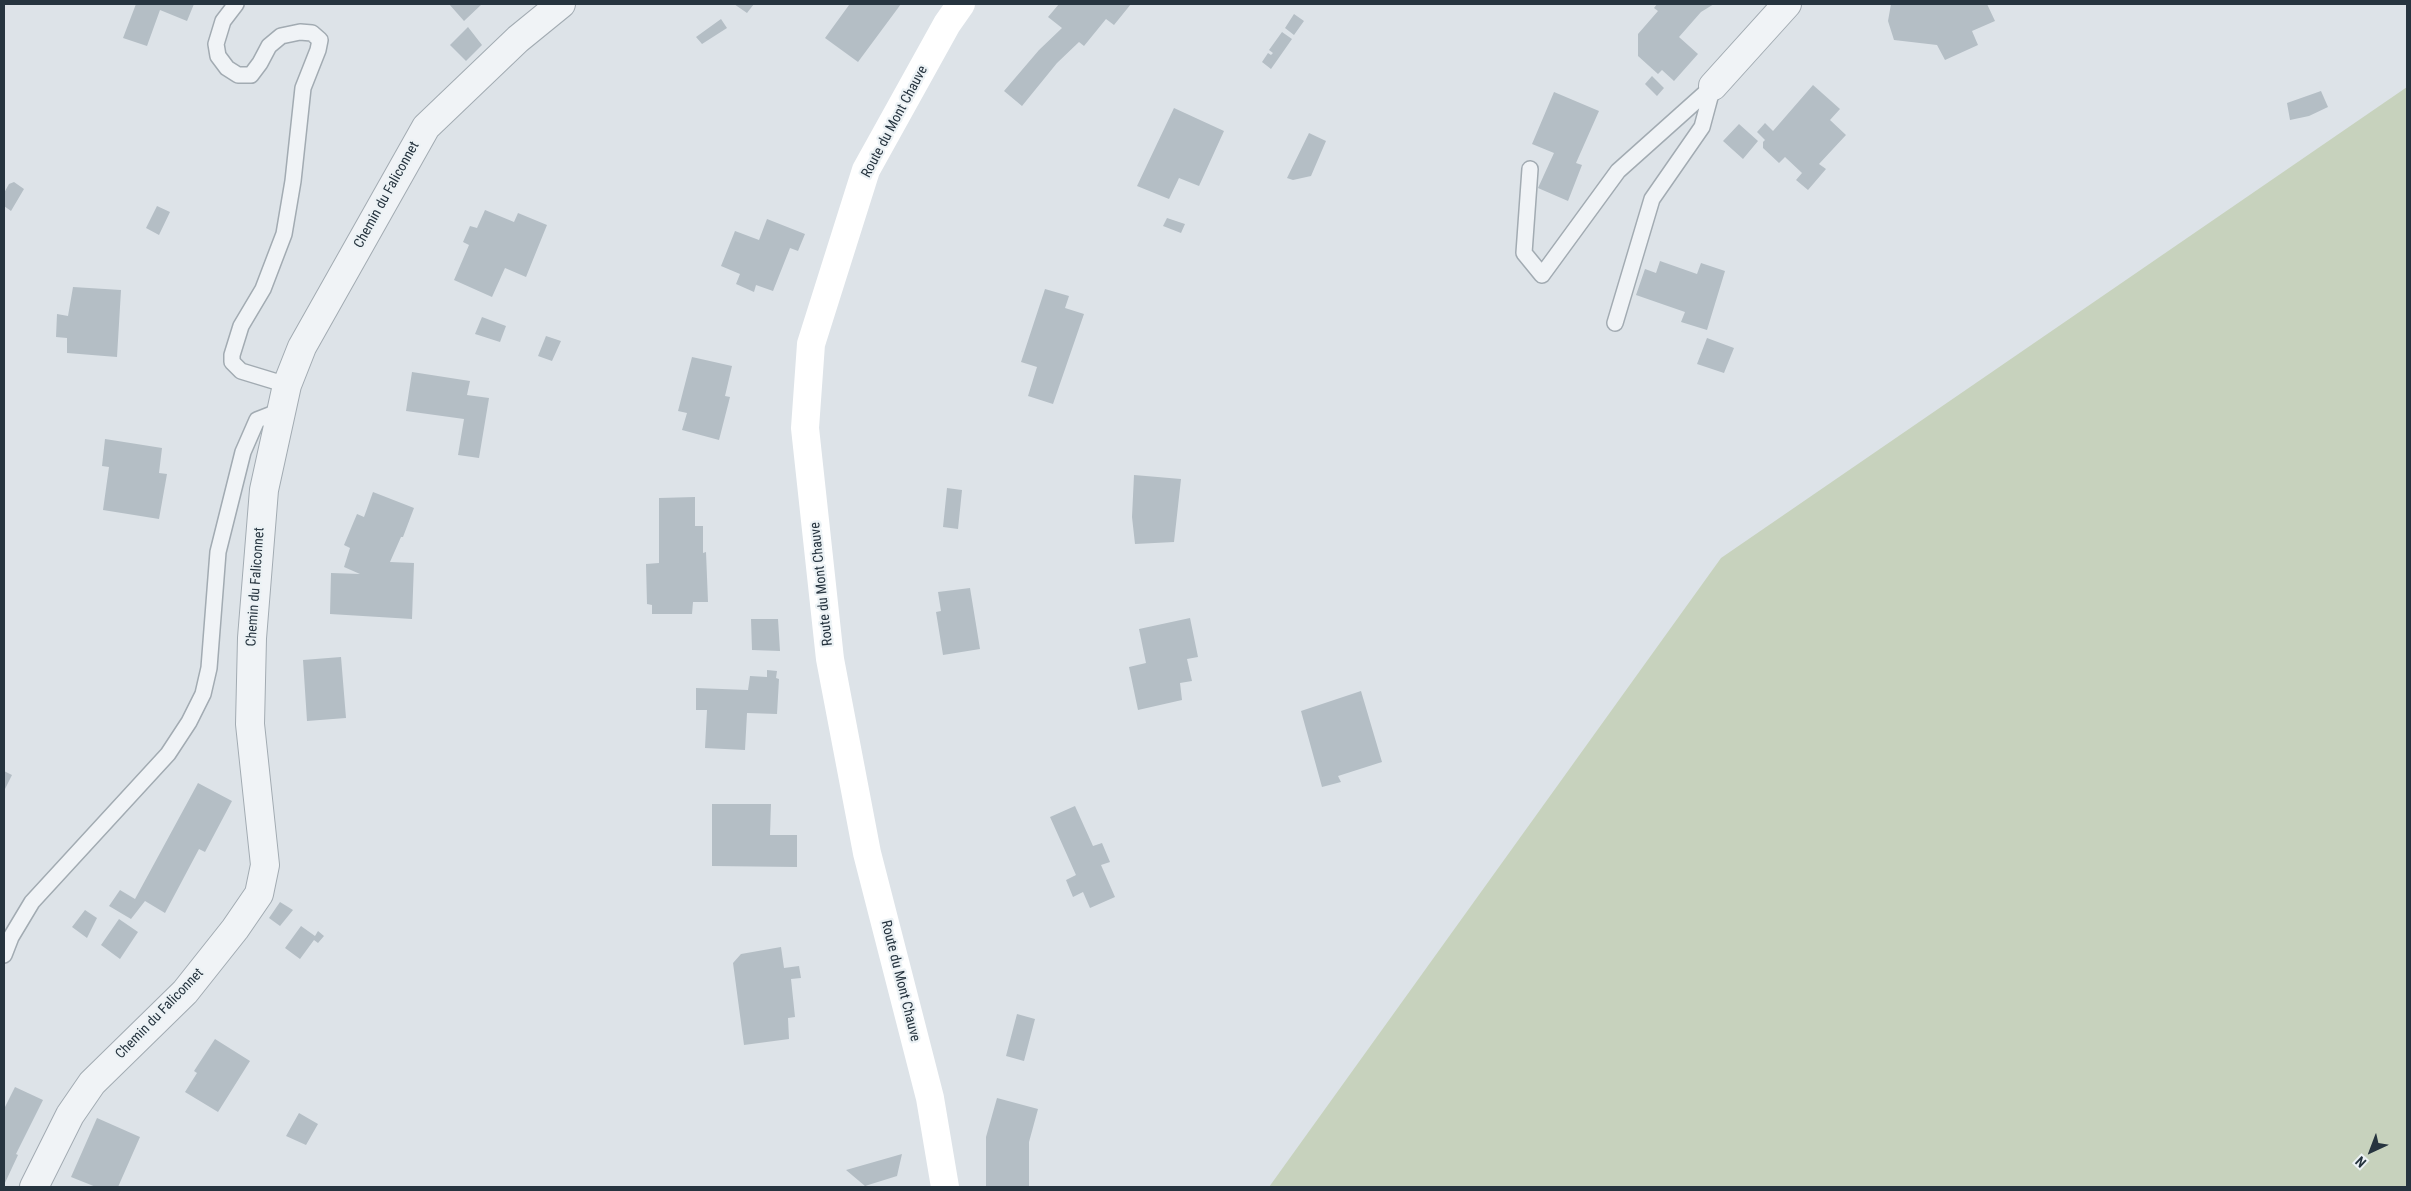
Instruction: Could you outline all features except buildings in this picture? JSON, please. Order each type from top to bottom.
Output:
[{"type":"street","name":"Chemin du Faliconnet","points":[[34,1187],[70,1115],[92,1083],[185,992],[235,929],[259,894],[265,865],[250,724],[252,638],[264,490],[283,398],[302,347],[426,127],[518,38],[561,4]]},
{"type":"street","name":"Route du Mont Chauve","points":[[945,1187],[930,1098],[867,853],[830,660],[805,428],[811,344],[866,170],[947,24],[961,4]]},
{"type":"street","points":[[1713,86],[1787,4]]},
{"type":"lane","points":[[4,955],[11,937],[32,902],[168,754],[189,722],[202,694],[208,668],[218,552],[243,452],[257,420],[283,398],[232,362],[232,355],[241,326],[263,290],[284,234],[293,181],[303,88],[320,40],[312,33],[300,32],[282,36],[269,46],[251,75],[238,75],[227,68],[218,56],[216,44],[224,21],[236,4]]},
{"type":"lane","points":[[1530,169],[1524,252],[1542,275],[1618,171],[1713,86]]},
{"type":"lane","points":[[1616,323],[1652,199],[1702,127],[1713,86]]},
{"type":"green space","points":[[2407,87],[2407,1187],[1269,1187],[1721,558]]}]
